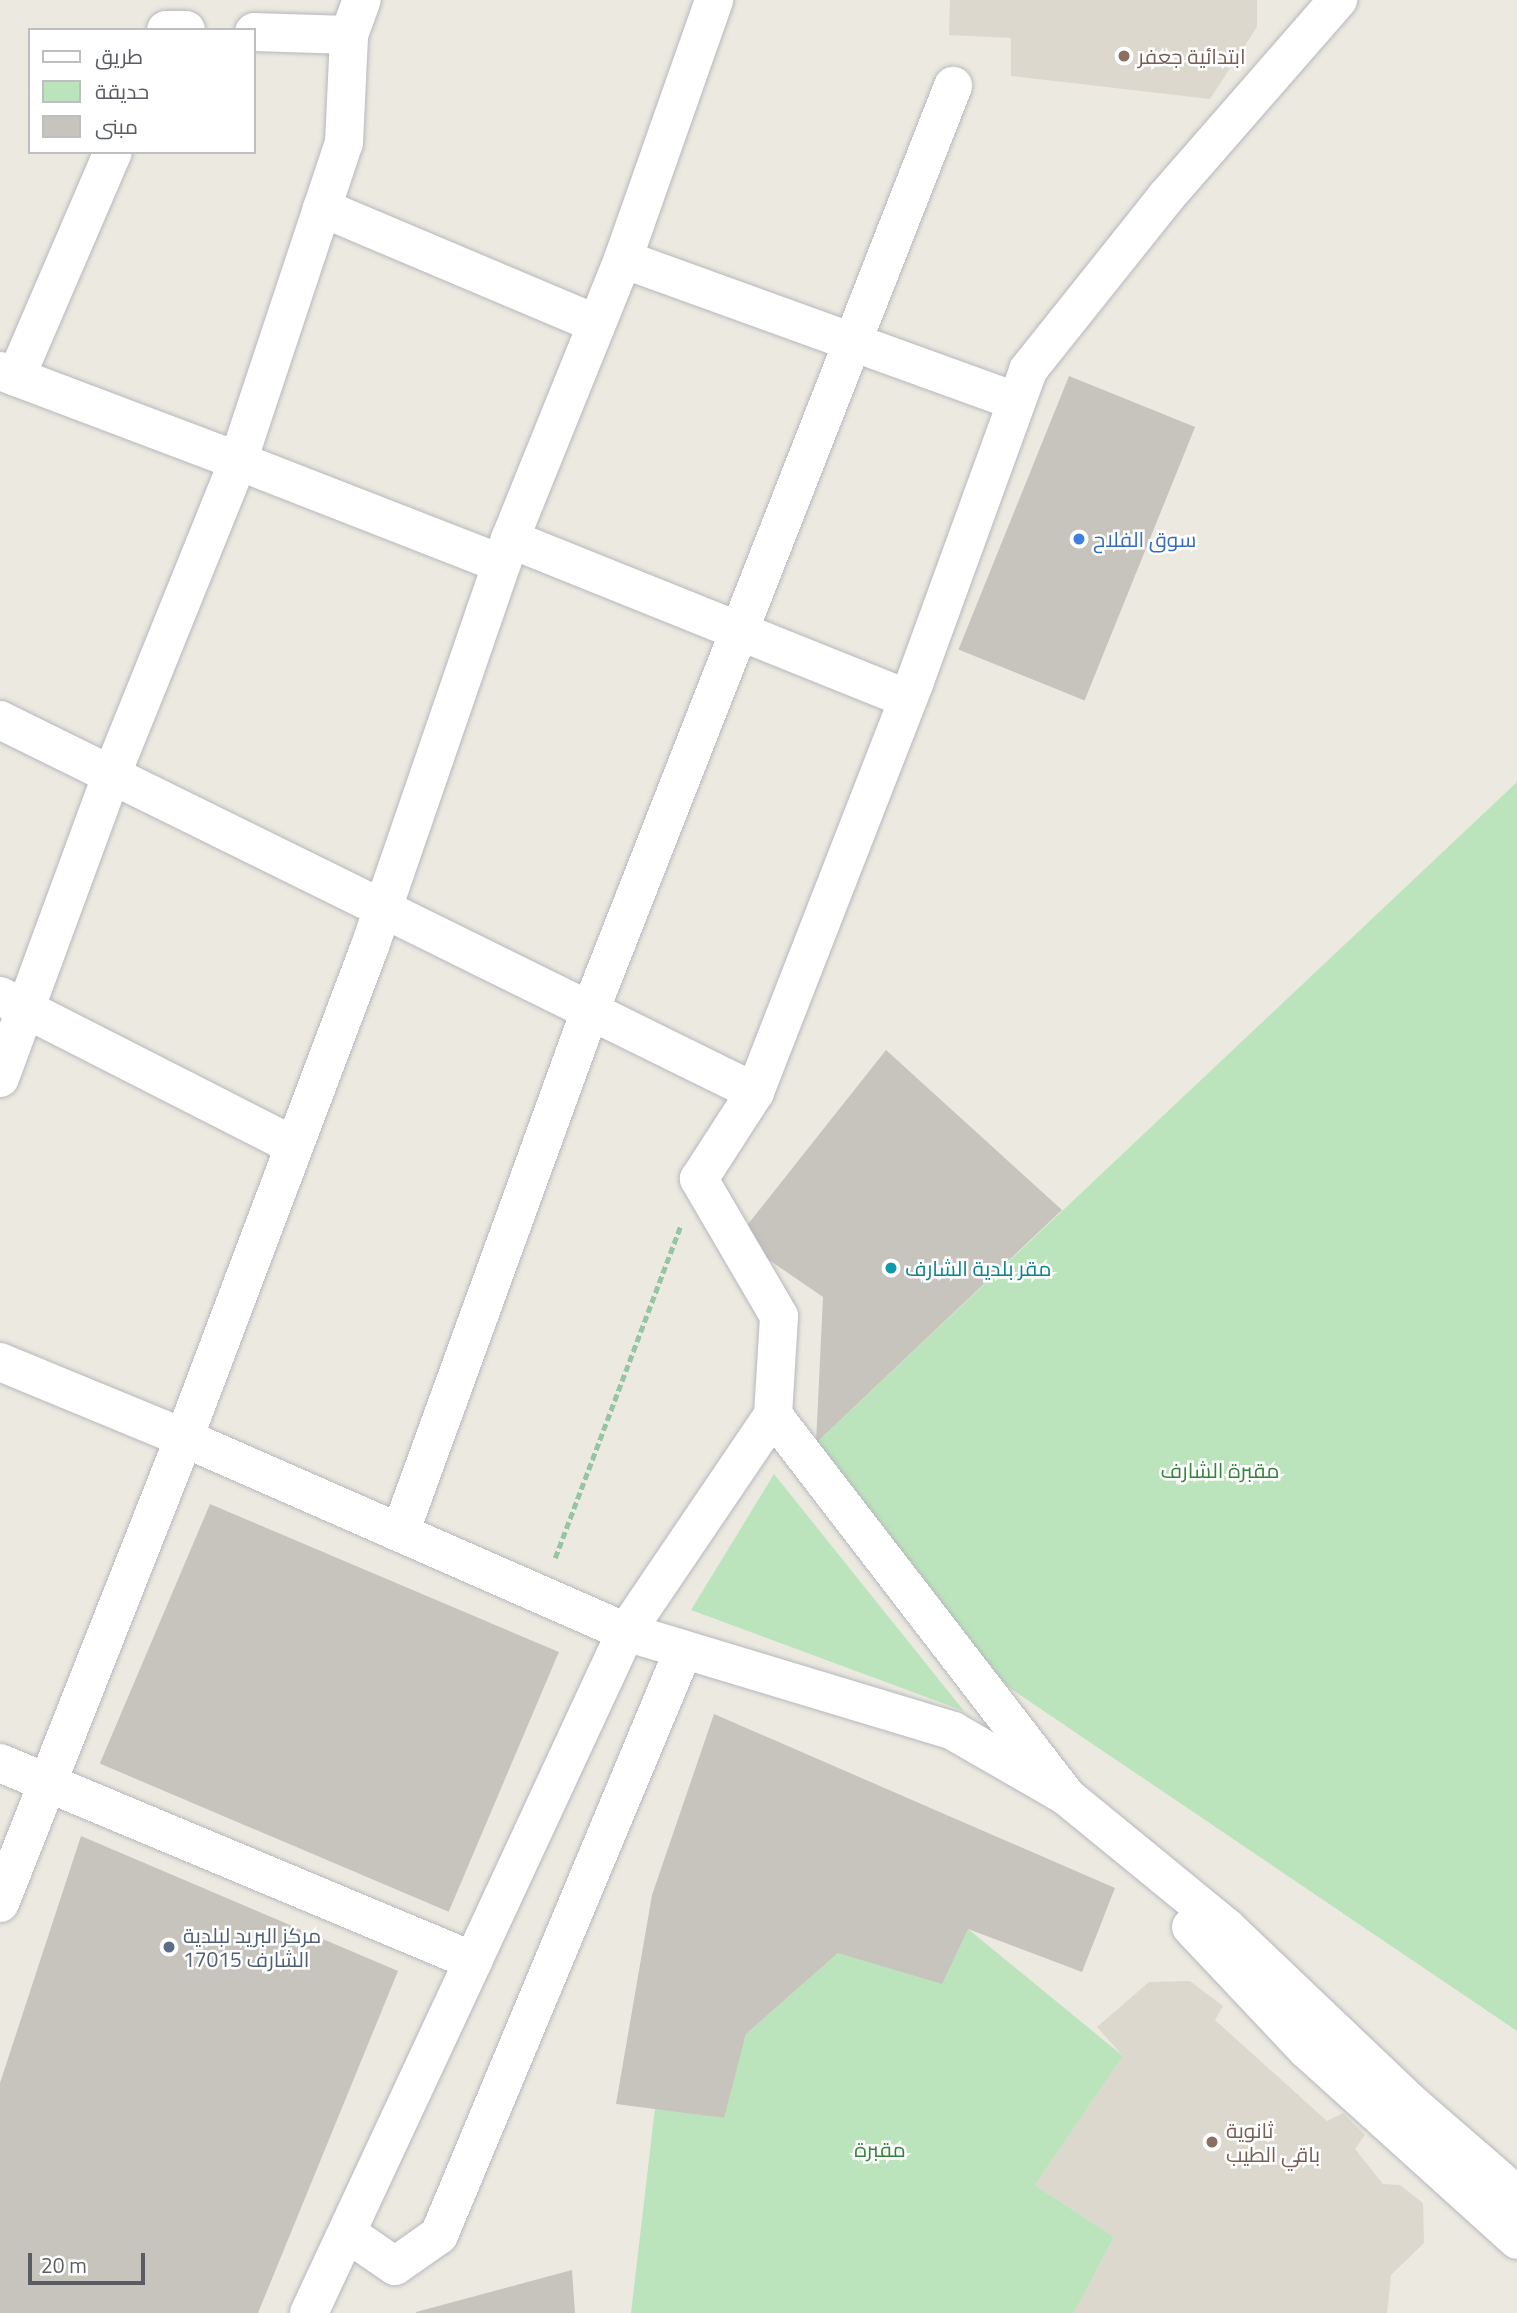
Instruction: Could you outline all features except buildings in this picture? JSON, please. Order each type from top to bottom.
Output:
[{"type":"street","points":[[0,1903],[184,1438],[294,1146],[383,908],[506,551],[622,259],[714,0]]},
{"type":"street","points":[[309,2313],[626,1632],[773,1415],[779,1316],[699,1179],[755,1093],[908,699],[1028,370],[1131,240],[1338,0]]},
{"type":"street","points":[[0,1078],[13,1002],[111,776],[238,461],[344,143],[356,18],[256,32]]},
{"type":"street","points":[[400,1533],[590,1011],[953,86]]},
{"type":"street","points":[[112,154],[8,374],[238,461],[738,632],[908,699]]},
{"type":"street","points":[[322,208],[596,324]]},
{"type":"street","points":[[622,259],[1016,401]]},
{"type":"street","points":[[0,720],[755,1093]]},
{"type":"street","points":[[13,1002],[294,1146]]},
{"type":"street","points":[[0,1363],[184,1438],[626,1632],[953,1731],[1066,1796],[1226,1927],[1412,2104],[1517,2195]]},
{"type":"street","points":[[773,1415],[1066,1796],[1307,2050],[1517,2241]]},
{"type":"street","points":[[346,2232],[395,2266],[439,2235],[683,1651]]},
{"type":"street","points":[[0,1763],[473,1961]]},
{"type":"path","points":[[541,1595],[699,1179]]},
{"type":"shaded area","name":"ابتدائية جعفر","points":[[950,0],[1257,0],[1257,27],[1210,99],[1011,76],[1011,38],[949,35]]},
{"type":"shaded area","name":"ثانوية باقي الطيب","points":[[1190,1981],[1223,2006],[1215,2020],[1327,2121],[1343,2113],[1365,2135],[1355,2149],[1383,2184],[1400,2185],[1423,2203],[1424,2243],[1391,2275],[1387,2313],[1074,2313],[1114,2237],[1035,2185],[1123,2056],[1097,2027],[1149,1982]]},
{"type":"green space","name":"مقبرة الشارف","points":[[1517,782],[1517,2031],[1001,1682],[816,1443]]},
{"type":"green space","points":[[774,1474],[964,1711],[691,1610]]},
{"type":"green space","name":"مقبرة","points":[[968,1929],[1123,2056],[1035,2185],[1114,2237],[1074,2313],[631,2313],[655,2108],[723,2118],[746,2034],[838,1953]]},
{"type":"place","name":"ابتدائية جعفر","points":[[1124,56]]},
{"type":"place","name":"سوق الفلاح","points":[[1079,539]]},
{"type":"place","name":"مقر بلدية الشارف","points":[[891,1268]]},
{"type":"place","name":"مركز البريد لبلدية الشارف 17015","points":[[169,1947]]},
{"type":"place","name":"ثانوية باقي الطيب","points":[[1212,2142]]}]
